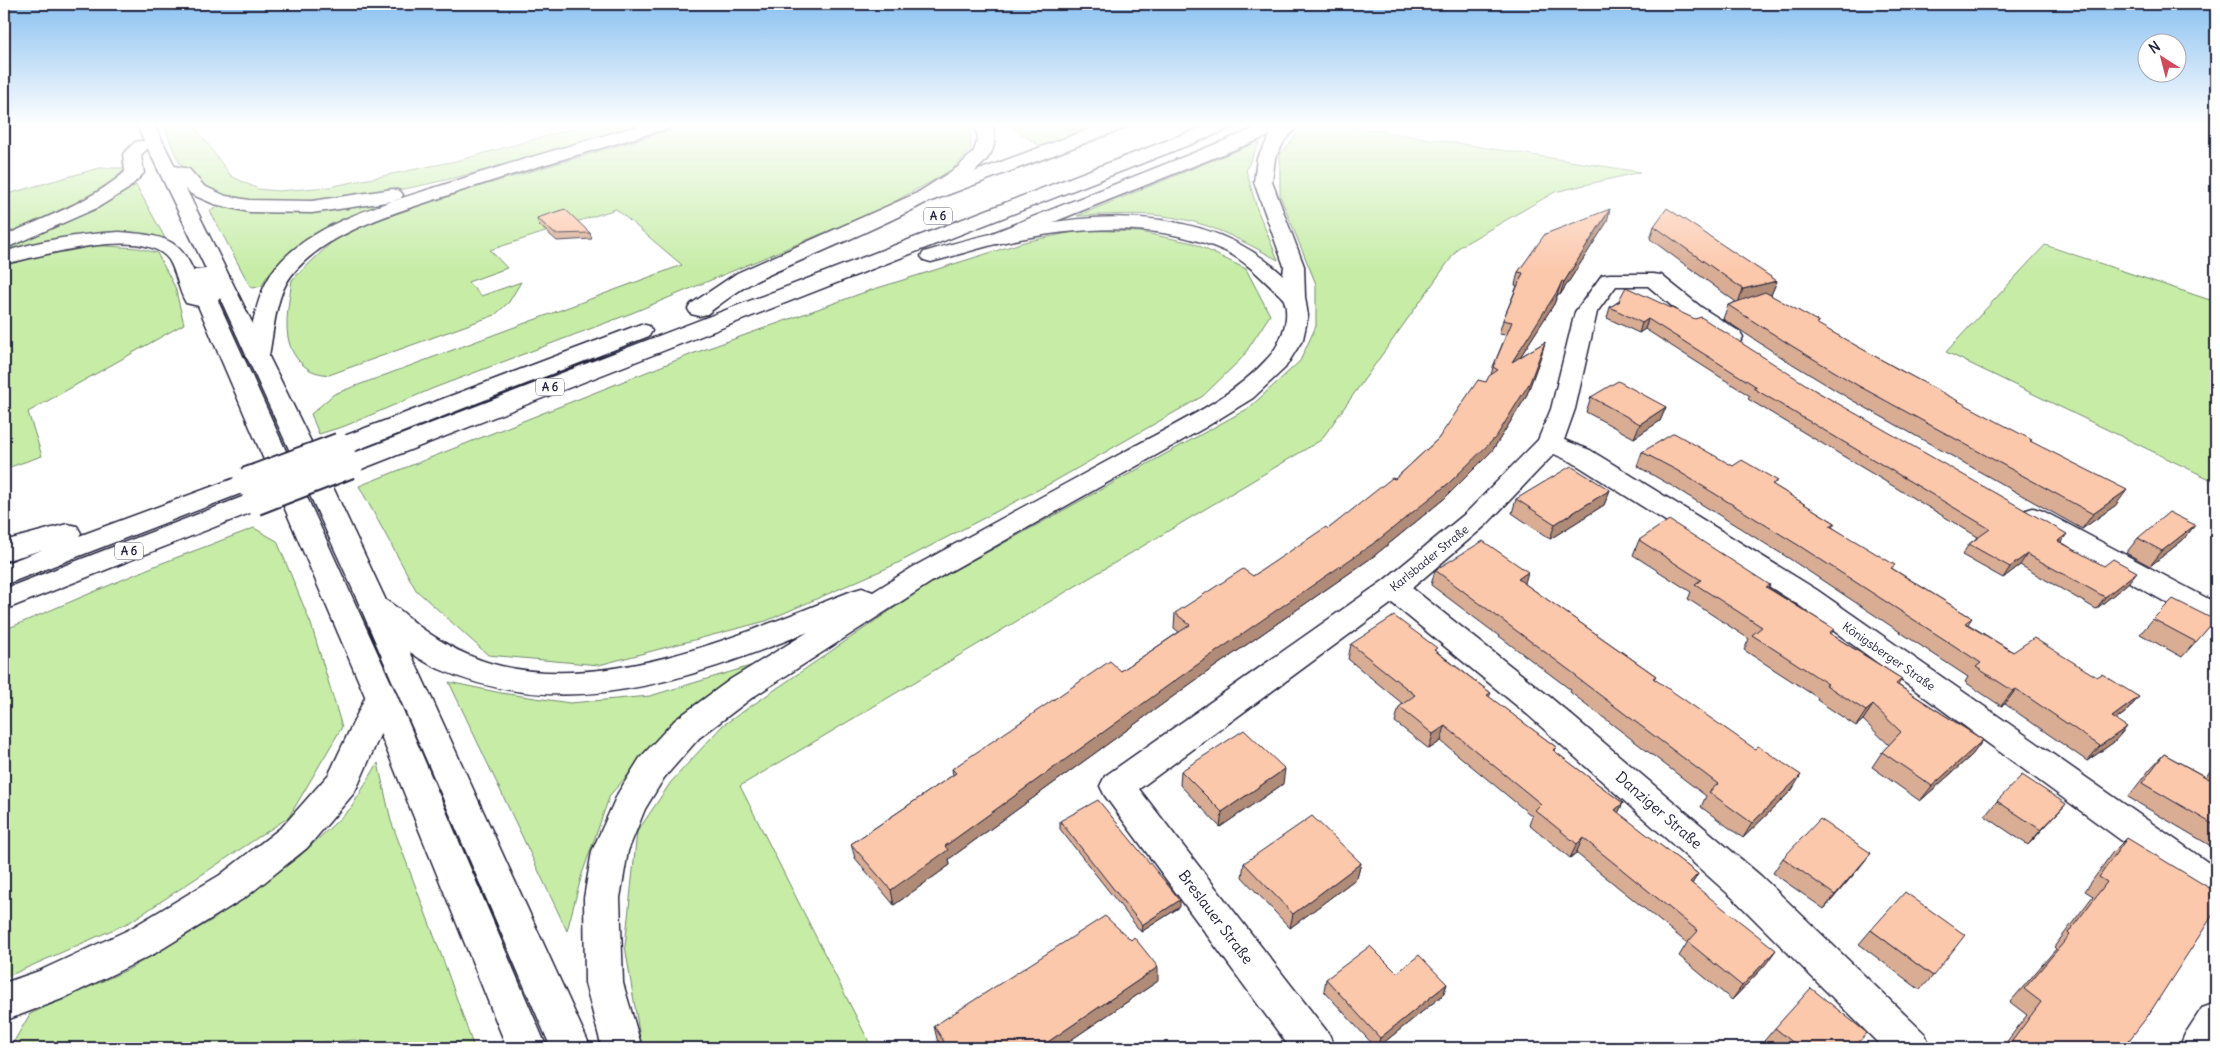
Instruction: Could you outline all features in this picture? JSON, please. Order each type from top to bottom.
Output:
[{"type":"main road","points":[[4,242],[100,199],[122,186],[135,173]]},
{"type":"main road","points":[[154,173],[211,293],[207,302],[381,696],[527,1048]]},
{"type":"main road","points":[[170,173],[257,356],[281,402],[376,608],[571,1048]]},
{"type":"main road","points":[[182,173],[188,182],[202,194],[225,202],[253,207],[291,208],[331,205],[379,198],[494,173]]},
{"type":"main road","points":[[257,356],[274,286],[284,271],[300,254],[330,236],[369,217],[494,173]]},
{"type":"main road","points":[[924,197],[962,173]]},
{"type":"main road","points":[[699,309],[745,278],[924,197],[988,173]]},
{"type":"main road","name":"A 6","points":[[345,456],[699,309],[1049,173]]},
{"type":"main road","name":"A 6","points":[[4,600],[250,492],[751,309],[1100,173]]},
{"type":"main road","points":[[997,238],[1159,173]]},
{"type":"main road","points":[[622,1048],[604,983],[602,898],[610,851],[630,803],[652,768],[688,729],[742,688],[923,574],[1198,422],[1244,393],[1277,363],[1292,338],[1297,316],[1294,297],[1294,266],[1263,182],[1264,173]]},
{"type":"main road","points":[[751,309],[797,303],[858,280],[938,254],[997,238],[1072,224],[1138,223],[1186,232],[1233,247],[1265,268],[1294,297]]},
{"type":"main road","points":[[4,258],[44,246],[91,239],[128,238],[159,244],[176,256],[194,298],[207,302]]},
{"type":"main road","name":"Karlsbader Straße","points":[[1117,786],[1393,588],[1476,519],[1550,443],[1563,409],[1586,312],[1610,280],[1654,280],[1693,312],[1749,348]]},
{"type":"main road","name":"Königsberger Straße","points":[[1550,443],[1581,456],[1807,597],[2216,888]]},
{"type":"main road","name":"A 6","points":[[4,575],[172,510],[250,492]]},
{"type":"main road","points":[[2009,504],[2216,616]]},
{"type":"main road","points":[[4,551],[78,530],[129,512],[172,510]]},
{"type":"main road","points":[[376,608],[449,661],[485,673],[532,682],[590,683],[654,673],[718,655],[923,574]]},
{"type":"main road","name":"Danziger Straße","points":[[1393,588],[1539,706],[1748,888],[1911,1048]]},
{"type":"main road","points":[[4,1002],[48,986],[141,942],[233,886],[296,837],[342,783],[381,696]]},
{"type":"main road","name":"Breslauer Straße","points":[[1117,786],[1315,1048]]},
{"type":"main road","points":[[2199,1048],[2216,1022]]},
{"type":"green space","points":[[81,173],[121,173],[107,188],[4,236],[4,195]]},
{"type":"green space","points":[[186,173],[229,173],[231,176],[258,189],[278,191],[329,187],[396,173],[471,173],[412,187],[345,199],[283,204],[231,199],[193,181]]},
{"type":"green space","points":[[525,173],[946,173],[881,209],[632,313],[434,388],[345,426],[319,434],[311,414],[334,394],[682,265],[616,209],[490,250],[507,268],[468,282],[481,296],[521,282],[509,302],[495,315],[329,375],[312,371],[300,362],[293,352],[287,329],[292,280],[333,241],[374,221]]},
{"type":"green space","points":[[1182,173],[1247,173],[1257,209],[1278,260],[1229,235],[1190,221],[1139,214],[1077,216]]},
{"type":"green space","points":[[1280,173],[1635,173],[1555,192],[1459,247],[1321,440],[740,786],[872,1048],[644,1048],[640,1038],[625,946],[637,832],[671,782],[722,726],[926,586],[1249,408],[1300,361],[1316,326],[1316,284],[1280,196]]},
{"type":"green space","points":[[136,185],[165,238],[101,233],[49,241],[4,252],[4,249],[107,202]]},
{"type":"green space","points":[[395,201],[320,235],[284,259],[270,272],[262,286],[253,288],[250,286],[210,211],[217,207],[258,212]]},
{"type":"green space","points":[[1083,230],[1140,232],[1193,243],[1246,269],[1270,315],[1242,358],[1203,396],[1055,481],[894,565],[766,621],[599,665],[488,655],[416,590],[359,486],[692,354],[868,291],[1024,242]]},
{"type":"green space","points":[[89,245],[138,248],[157,253],[175,287],[184,324],[28,412],[42,456],[4,469],[4,264],[24,257]]},
{"type":"green space","points":[[2045,245],[2216,302],[2216,482],[1946,352]]},
{"type":"green space","points":[[254,528],[277,541],[311,624],[342,727],[289,817],[130,922],[4,978],[4,630],[157,565]]},
{"type":"green space","points":[[757,664],[650,750],[610,795],[582,874],[567,931],[449,682],[501,693],[570,703],[650,696]]},
{"type":"green space","points":[[378,763],[391,821],[474,1048],[414,1048],[354,1040],[242,1048],[10,1048],[30,1014],[129,969],[214,919],[300,856],[351,808]]},
{"type":"building","points":[[1667,208],[1777,281],[1743,289],[1654,226]]},
{"type":"building","points":[[565,209],[590,233],[555,234],[537,218]]},
{"type":"building","points":[[1610,209],[1564,282],[1562,281],[1512,362],[1545,342],[1530,382],[1496,437],[1449,483],[1377,541],[1194,667],[945,846],[948,850],[891,890],[851,844],[956,773],[952,769],[1110,661],[1121,671],[1190,625],[1175,613],[1243,569],[1253,576],[1326,527],[1328,529],[1392,478],[1395,479],[1438,439],[1478,380],[1486,382],[1489,376],[1498,370],[1493,367],[1512,322],[1503,320],[1523,273],[1518,272],[1545,234]]},
{"type":"building","points":[[1626,287],[1695,319],[1701,317],[1816,391],[2067,534],[2058,541],[2104,566],[2113,559],[2137,572],[2105,597],[2027,554],[2010,567],[1969,544],[1990,529],[1753,388],[1757,387],[1648,319],[1642,323],[1610,307],[1620,301]]},
{"type":"building","points":[[1765,292],[1896,368],[2032,440],[2030,441],[2127,490],[2093,514],[1857,385],[1728,305]]},
{"type":"building","points":[[1618,381],[1666,407],[1640,424],[1591,397]]},
{"type":"building","points":[[1674,433],[1733,466],[1742,460],[1778,481],[1772,484],[1835,523],[1830,526],[1895,565],[1891,568],[1972,618],[1965,623],[2013,652],[2034,638],[2097,677],[2102,674],[2139,697],[2112,717],[2127,727],[2100,746],[2016,689],[2013,691],[1976,667],[1981,663],[1798,545],[1678,471],[1642,452]]},
{"type":"building","points":[[1571,466],[1610,490],[1555,524],[1516,499]]},
{"type":"building","points":[[2169,512],[2195,525],[2162,551],[2138,538]]},
{"type":"building","points":[[1669,520],[1770,585],[1766,587],[1834,629],[1829,633],[1902,679],[1896,684],[1983,740],[1932,786],[1882,752],[1901,732],[1873,705],[1866,711],[1752,635],[1762,627],[1695,584],[1701,580],[1639,540]]},
{"type":"building","points":[[1483,541],[1528,572],[1518,579],[1656,676],[1653,678],[1755,749],[1758,746],[1801,775],[1752,823],[1709,792],[1718,784],[1435,570]]},
{"type":"building","points":[[2173,599],[2215,620],[2196,642],[2153,619]]},
{"type":"building","points":[[1394,616],[1437,648],[1434,650],[1491,693],[1487,695],[1556,747],[1553,750],[1623,803],[1615,810],[1698,874],[1690,882],[1776,950],[1742,986],[1688,942],[1698,931],[1583,838],[1577,844],[1535,810],[1541,804],[1445,726],[1433,734],[1399,707],[1415,695],[1351,644]]},
{"type":"building","points":[[1244,730],[1285,769],[1222,812],[1181,771]]},
{"type":"building","points":[[2164,754],[2209,779],[2216,769],[2216,826],[2142,783]]},
{"type":"building","points":[[2022,775],[2066,804],[2041,830],[1997,801]]},
{"type":"building","points":[[1098,800],[1180,900],[1142,925],[1060,821]]},
{"type":"building","points":[[1312,816],[1361,863],[1293,914],[1244,863]]},
{"type":"building","points":[[1820,819],[1871,853],[1835,895],[1783,858]]},
{"type":"building","points":[[2127,838],[2216,892],[2216,910],[2147,1017],[2123,1048],[2007,1048],[2041,1002],[2024,989],[2070,935],[2068,933],[2107,882],[2099,877]]},
{"type":"building","points":[[1905,892],[1965,935],[1933,976],[1871,930]]},
{"type":"building","points":[[1105,916],[1131,940],[1134,937],[1158,967],[1039,1048],[948,1048],[934,1026]]},
{"type":"building","points":[[1370,946],[1397,973],[1419,955],[1447,984],[1380,1038],[1326,979]]},
{"type":"building","points":[[1811,988],[1867,1033],[1853,1048],[1800,1048],[1775,1028]]}]
